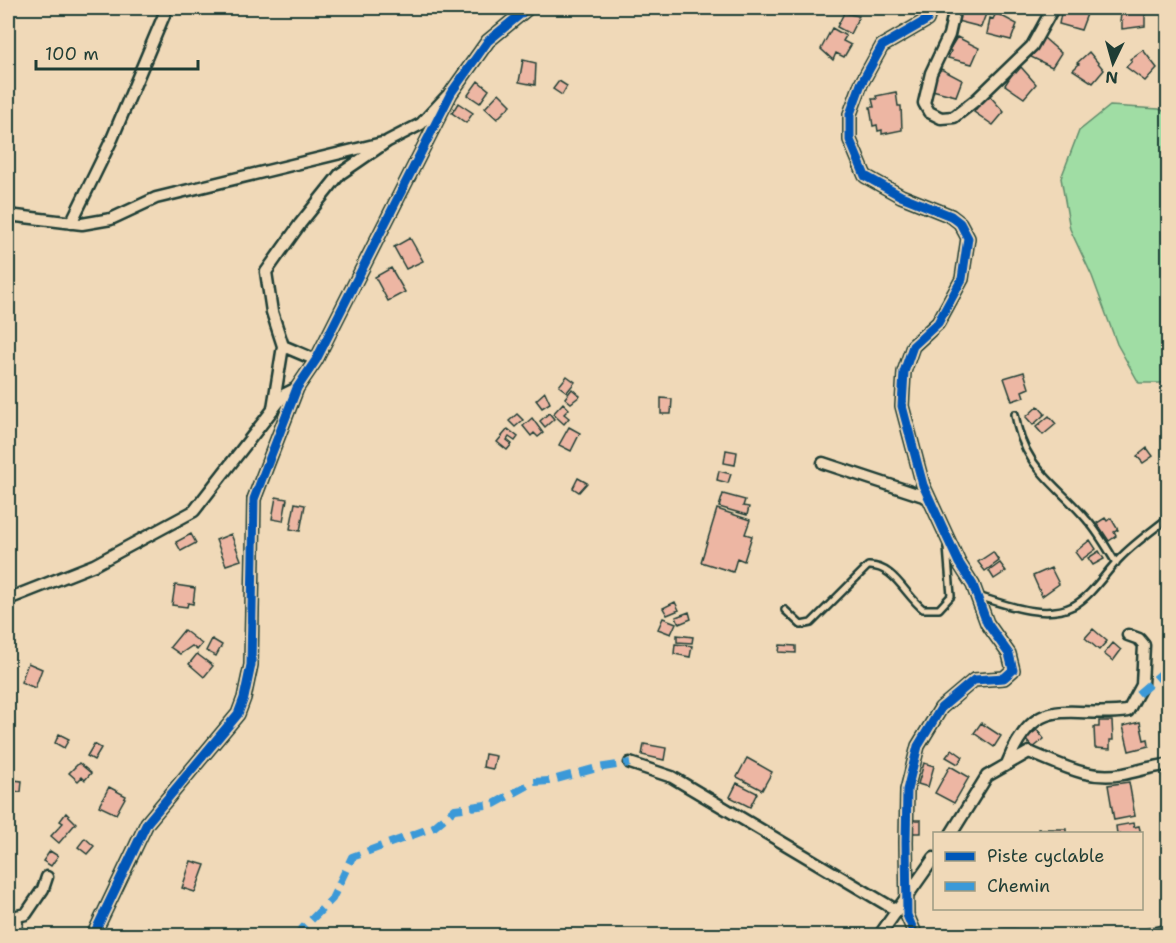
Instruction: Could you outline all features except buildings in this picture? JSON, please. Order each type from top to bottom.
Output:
[{"type":"street","points":[[71,223],[112,139],[167,8]]},
{"type":"street","points":[[93,936],[147,823],[238,714],[244,698],[251,665],[254,499],[297,388],[316,360],[451,93],[488,40],[528,8]]},
{"type":"street","points":[[916,936],[907,915],[907,790],[918,746],[941,708],[974,680],[1004,678],[1013,670],[1009,654],[987,623],[977,595],[923,485],[902,406],[904,372],[913,346],[938,323],[962,279],[968,238],[960,224],[951,216],[901,196],[865,176],[850,140],[850,114],[861,84],[882,46],[927,20],[931,8]]},
{"type":"street","points":[[955,8],[950,34],[931,73],[924,103],[929,112],[941,118],[954,117],[977,99],[1032,46],[1053,8]]},
{"type":"street","points":[[273,408],[284,346],[272,312],[266,272],[340,174],[388,141],[421,124],[451,93]]},
{"type":"street","points":[[8,215],[82,224],[111,219],[156,198],[388,141]]},
{"type":"street","points":[[284,346],[316,360]]},
{"type":"street","points":[[8,599],[94,565],[194,511],[273,408],[285,394],[297,388]]},
{"type":"street","points":[[823,464],[929,498]]},
{"type":"street","points":[[1007,764],[1016,743],[1038,719],[1071,710],[1128,711],[1142,685],[1144,645],[1139,639],[1128,635]]},
{"type":"street","points":[[952,832],[987,776],[1029,752],[1078,773],[1121,774],[1150,766],[1168,765]]},
{"type":"street","points":[[630,763],[672,777],[896,910]]},
{"type":"street","points":[[879,936],[933,859]]},
{"type":"street","points":[[16,936],[17,916],[26,914],[44,889],[46,877]]},
{"type":"street","points":[[1146,936],[1168,931]]},
{"type":"street","points":[[1005,936],[1014,936]]},
{"type":"lane","points":[[1015,414],[1017,432],[1032,464],[1088,520],[1116,563]]},
{"type":"lane","points":[[977,595],[1017,609],[1040,612],[1072,606],[1093,588],[1116,563],[1168,518]]},
{"type":"lane","points":[[785,610],[801,625],[811,623],[868,566],[880,565],[890,572],[910,599],[923,609],[939,609],[951,596],[945,530]]},
{"type":"green space","points":[[1110,106],[1159,109],[1168,113],[1168,383],[1139,383],[1117,344],[1092,276],[1070,229],[1061,178],[1079,131]]},
{"type":"marked path","points":[[1138,694],[1168,668]]},
{"type":"marked path","points":[[295,936],[332,899],[352,857],[434,827],[455,809],[494,804],[534,782],[549,781],[597,768],[630,763]]},
{"type":"cycle path","points":[[93,936],[147,823],[238,714],[244,698],[251,665],[254,499],[297,388],[316,360],[451,93],[488,41],[528,8]]},
{"type":"cycle path","points":[[916,936],[907,915],[906,842],[907,790],[918,746],[941,708],[974,680],[1004,678],[1013,670],[1009,654],[987,623],[973,585],[959,563],[923,485],[902,406],[904,372],[913,346],[938,323],[962,279],[968,238],[960,223],[951,216],[901,196],[865,176],[850,140],[850,114],[861,84],[882,46],[927,20],[931,8]]}]
